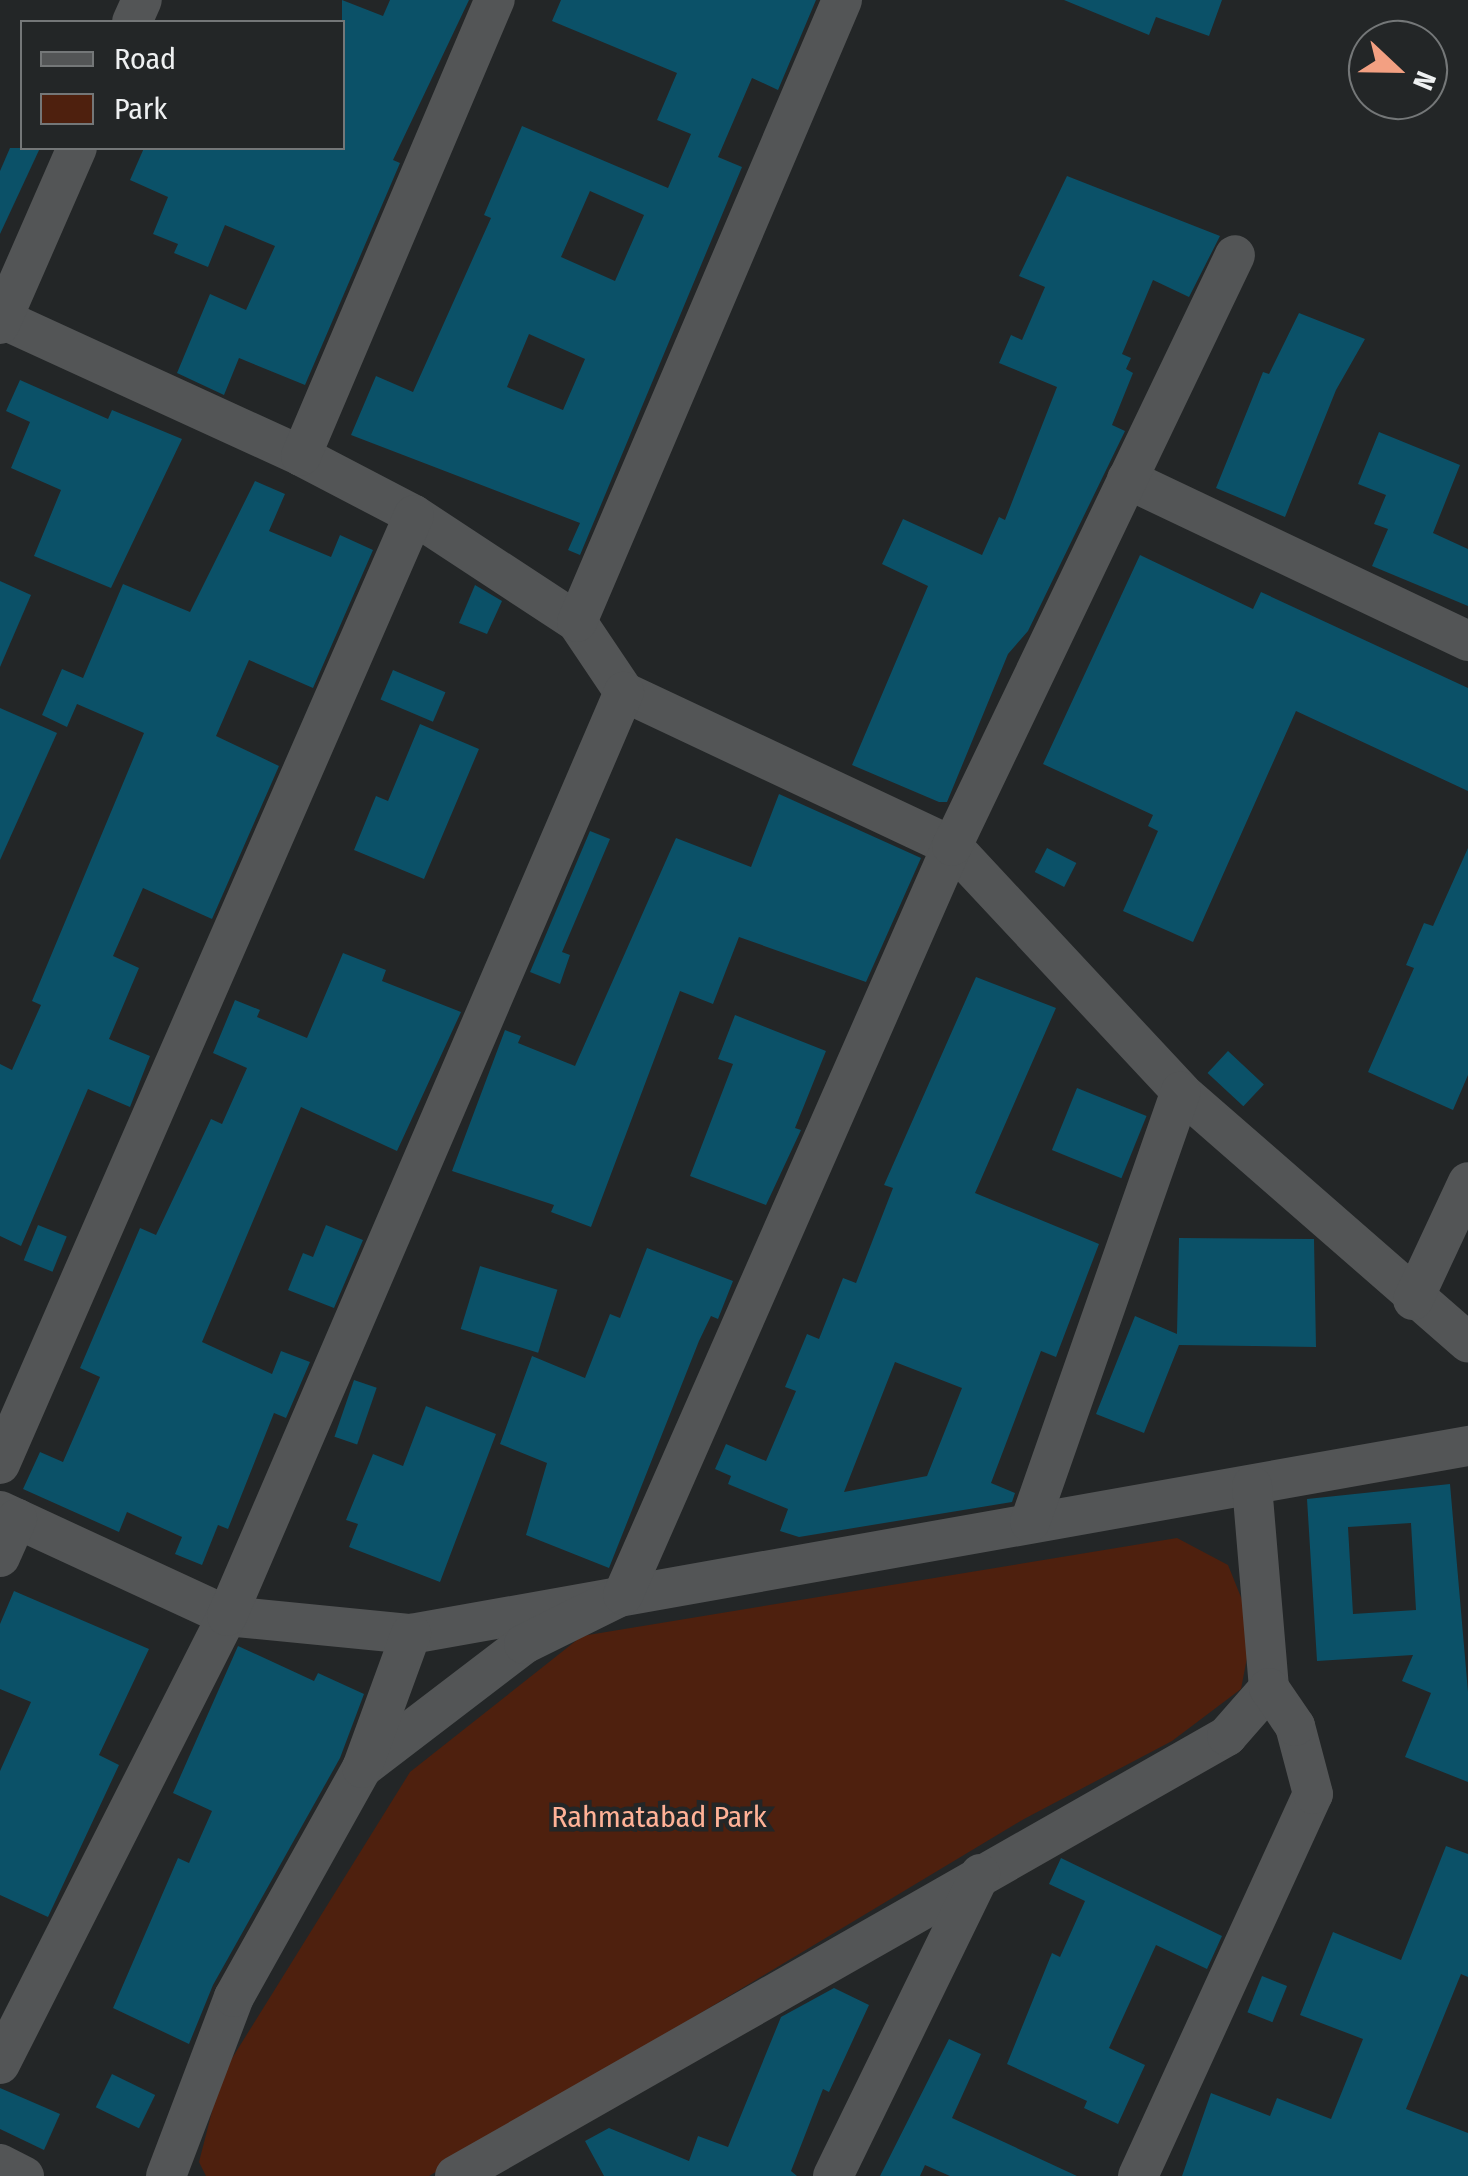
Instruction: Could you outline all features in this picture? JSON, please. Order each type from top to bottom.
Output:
[{"type":"street","points":[[301,456],[495,0]]},
{"type":"street","points":[[577,622],[842,0]]},
{"type":"street","points":[[77,150],[1,320],[301,456],[414,515],[577,622],[624,692],[952,846],[1181,1092],[1413,1300],[1468,1342]]},
{"type":"street","points":[[362,1768],[524,1644],[623,1596],[952,846],[1234,255]]},
{"type":"street","points":[[1127,479],[1468,641]]},
{"type":"street","points":[[0,1464],[414,515]]},
{"type":"street","points":[[0,2064],[227,1616],[624,692]]},
{"type":"street","points":[[1030,1522],[1181,1092]]},
{"type":"street","points":[[1413,1300],[1468,1182]]},
{"type":"street","points":[[0,1558],[9,1515],[227,1616],[411,1634],[1468,1446]]},
{"type":"street","points":[[1138,2176],[1313,1794],[1296,1726],[1270,1688],[1252,1486]]},
{"type":"street","points":[[166,2176],[234,1997],[362,1768],[411,1634]]},
{"type":"street","points":[[455,2176],[1227,1736],[1270,1688]]},
{"type":"street","points":[[832,2176],[980,1874]]},
{"type":"street","points":[[0,2164],[24,2176]]},
{"type":"green space","name":"Rahmatabad Park","points":[[1177,1538],[1228,1565],[1253,1627],[1241,1689],[1172,1741],[1024,1819],[429,2176],[206,2176],[199,2162],[221,2076],[410,1772],[582,1636]]},
{"type":"building","points":[[342,0],[383,16],[390,0],[469,0],[393,160],[400,163],[305,385],[239,358],[224,395],[177,373],[210,294],[246,310],[275,246],[225,225],[208,267],[174,253],[178,244],[153,234],[168,197],[130,180],[143,150],[345,150]]},
{"type":"building","points":[[561,0],[816,0],[778,90],[752,78],[718,157],[742,167],[580,555],[568,550],[580,523],[351,435],[376,376],[413,392],[491,218],[484,215],[522,126],[668,188],[691,134],[657,120],[677,73],[552,21]],"holes":[[[590,191],[644,215],[615,281],[561,257]],[[529,334],[585,359],[563,410],[507,387]]]},
{"type":"building","points":[[1064,0],[1222,0],[1209,36],[1156,17],[1149,35]]},
{"type":"building","points":[[10,148],[39,150],[0,234],[0,171]]},
{"type":"building","points":[[1067,176],[1220,236],[1189,297],[1153,280],[1122,354],[1131,358],[1126,369],[1133,373],[1112,425],[1125,431],[1028,631],[1008,654],[947,802],[939,802],[852,765],[928,586],[882,564],[903,519],[982,555],[999,517],[1005,520],[1057,387],[999,363],[1011,335],[1022,340],[1045,287],[1019,276]]},
{"type":"building","points":[[1299,313],[1365,339],[1336,390],[1285,517],[1216,488],[1263,372],[1269,374]]},
{"type":"building","points":[[20,380],[108,419],[112,410],[182,439],[111,588],[34,556],[61,490],[11,468],[30,422],[6,411]]},
{"type":"building","points":[[1379,432],[1460,465],[1433,533],[1468,549],[1468,606],[1372,566],[1388,529],[1374,524],[1386,495],[1358,484]]},
{"type":"building","points":[[255,481],[285,494],[269,531],[331,557],[340,535],[373,550],[313,688],[249,660],[216,736],[279,766],[212,919],[143,888],[113,956],[139,968],[109,1039],[150,1056],[130,1107],[88,1089],[21,1246],[0,1236],[0,1064],[12,1070],[41,1005],[32,1001],[144,733],[77,704],[67,727],[42,715],[62,669],[83,678],[123,584],[190,612]]},
{"type":"building","points":[[1140,555],[1253,609],[1261,592],[1468,688],[1468,791],[1296,711],[1193,942],[1123,911],[1158,831],[1148,826],[1153,815],[1043,764]]},
{"type":"building","points":[[0,581],[31,595],[0,667]]},
{"type":"building","points":[[475,585],[502,601],[487,634],[459,623]]},
{"type":"building","points":[[393,670],[445,692],[433,722],[380,699]]},
{"type":"building","points":[[0,708],[57,733],[0,860]]},
{"type":"building","points":[[420,724],[479,749],[424,879],[354,850],[376,796],[388,801]]},
{"type":"building","points":[[779,794],[921,858],[866,982],[739,937],[713,1004],[680,991],[591,1227],[551,1212],[554,1205],[452,1171],[505,1030],[521,1036],[518,1043],[575,1066],[676,838],[751,867]]},
{"type":"building","points":[[590,831],[610,839],[562,952],[570,955],[560,984],[530,972]]},
{"type":"building","points":[[1047,848],[1076,863],[1064,887],[1035,872]]},
{"type":"building","points":[[1468,848],[1468,1075],[1453,1110],[1368,1072],[1414,968],[1406,965],[1424,923],[1433,926]]},
{"type":"building","points":[[343,953],[386,970],[382,981],[461,1012],[397,1151],[301,1107],[202,1342],[272,1374],[281,1351],[310,1362],[286,1418],[274,1413],[228,1529],[218,1525],[202,1565],[175,1554],[182,1537],[127,1512],[119,1532],[23,1489],[40,1452],[63,1462],[100,1377],[80,1368],[140,1228],[156,1235],[211,1119],[222,1124],[247,1068],[213,1053],[235,1000],[260,1010],[257,1017],[307,1038]]},
{"type":"building","points":[[976,977],[1056,1008],[975,1193],[1099,1244],[1056,1357],[1041,1351],[991,1483],[1015,1493],[1012,1502],[799,1537],[780,1531],[788,1509],[728,1484],[731,1476],[715,1469],[726,1444],[766,1461],[796,1391],[785,1387],[807,1334],[819,1339],[843,1278],[856,1283],[893,1188],[884,1185]],"holes":[[[895,1362],[962,1388],[927,1476],[844,1492]]]},
{"type":"building","points":[[735,1015],[826,1051],[795,1128],[801,1130],[766,1205],[690,1176],[733,1064],[718,1059]]},
{"type":"building","points":[[1228,1051],[1264,1084],[1243,1106],[1208,1073]]},
{"type":"building","points":[[1077,1088],[1147,1116],[1121,1178],[1052,1150]]},
{"type":"building","points":[[38,1225],[67,1237],[53,1272],[24,1260]]},
{"type":"building","points":[[326,1225],[363,1240],[334,1308],[288,1290],[303,1253],[313,1257]]},
{"type":"building","points":[[1179,1238],[1314,1239],[1316,1347],[1179,1345],[1144,1433],[1096,1414],[1135,1316],[1177,1334]]},
{"type":"building","points":[[647,1248],[733,1281],[718,1319],[711,1316],[699,1341],[609,1568],[526,1535],[547,1463],[500,1444],[532,1356],[585,1378],[610,1314],[620,1318]]},
{"type":"building","points":[[480,1266],[557,1290],[538,1353],[461,1329]]},
{"type":"building","points":[[354,1380],[377,1388],[357,1445],[334,1437]]},
{"type":"building","points":[[426,1406],[496,1434],[440,1582],[349,1547],[358,1524],[346,1520],[373,1454],[403,1466]]},
{"type":"building","points":[[1450,1484],[1468,1692],[1468,1782],[1405,1757],[1431,1693],[1402,1681],[1413,1655],[1317,1661],[1307,1499]],"holes":[[[1411,1523],[1416,1610],[1353,1614],[1348,1527]]]},
{"type":"building","points":[[14,1591],[149,1649],[99,1755],[119,1765],[48,1917],[0,1895],[0,1771],[31,1702],[0,1689],[0,1624]]},
{"type":"building","points":[[238,1646],[314,1681],[318,1673],[364,1694],[340,1758],[213,1985],[189,2044],[113,2008],[178,1858],[189,1863],[212,1811],[173,1793]]},
{"type":"building","points":[[1446,1846],[1468,1854],[1468,1977],[1461,1974],[1406,2109],[1468,2133],[1468,2176],[1182,2176],[1211,2093],[1270,2116],[1277,2098],[1331,2119],[1363,2039],[1300,2015],[1333,1932],[1401,1960]]},
{"type":"building","points":[[1061,1858],[1222,1936],[1207,1969],[1156,1945],[1109,2048],[1145,2065],[1118,2124],[1084,2108],[1087,2101],[1007,2064],[1052,1953],[1060,1957],[1085,1901],[1049,1884]]},
{"type":"building","points":[[1262,1976],[1287,1986],[1272,2022],[1247,2012]]},
{"type":"building","points":[[834,1988],[869,2005],[829,2092],[823,2089],[791,2171],[797,2176],[604,2176],[585,2141],[609,2128],[689,2161],[698,2136],[728,2147],[781,2017]]},
{"type":"building","points":[[949,2039],[981,2054],[952,2118],[1077,2176],[950,2176],[925,2165],[920,2176],[880,2176]]},
{"type":"building","points":[[112,2074],[155,2095],[139,2128],[96,2107]]},
{"type":"building","points":[[0,2088],[60,2114],[44,2150],[0,2129]]}]
